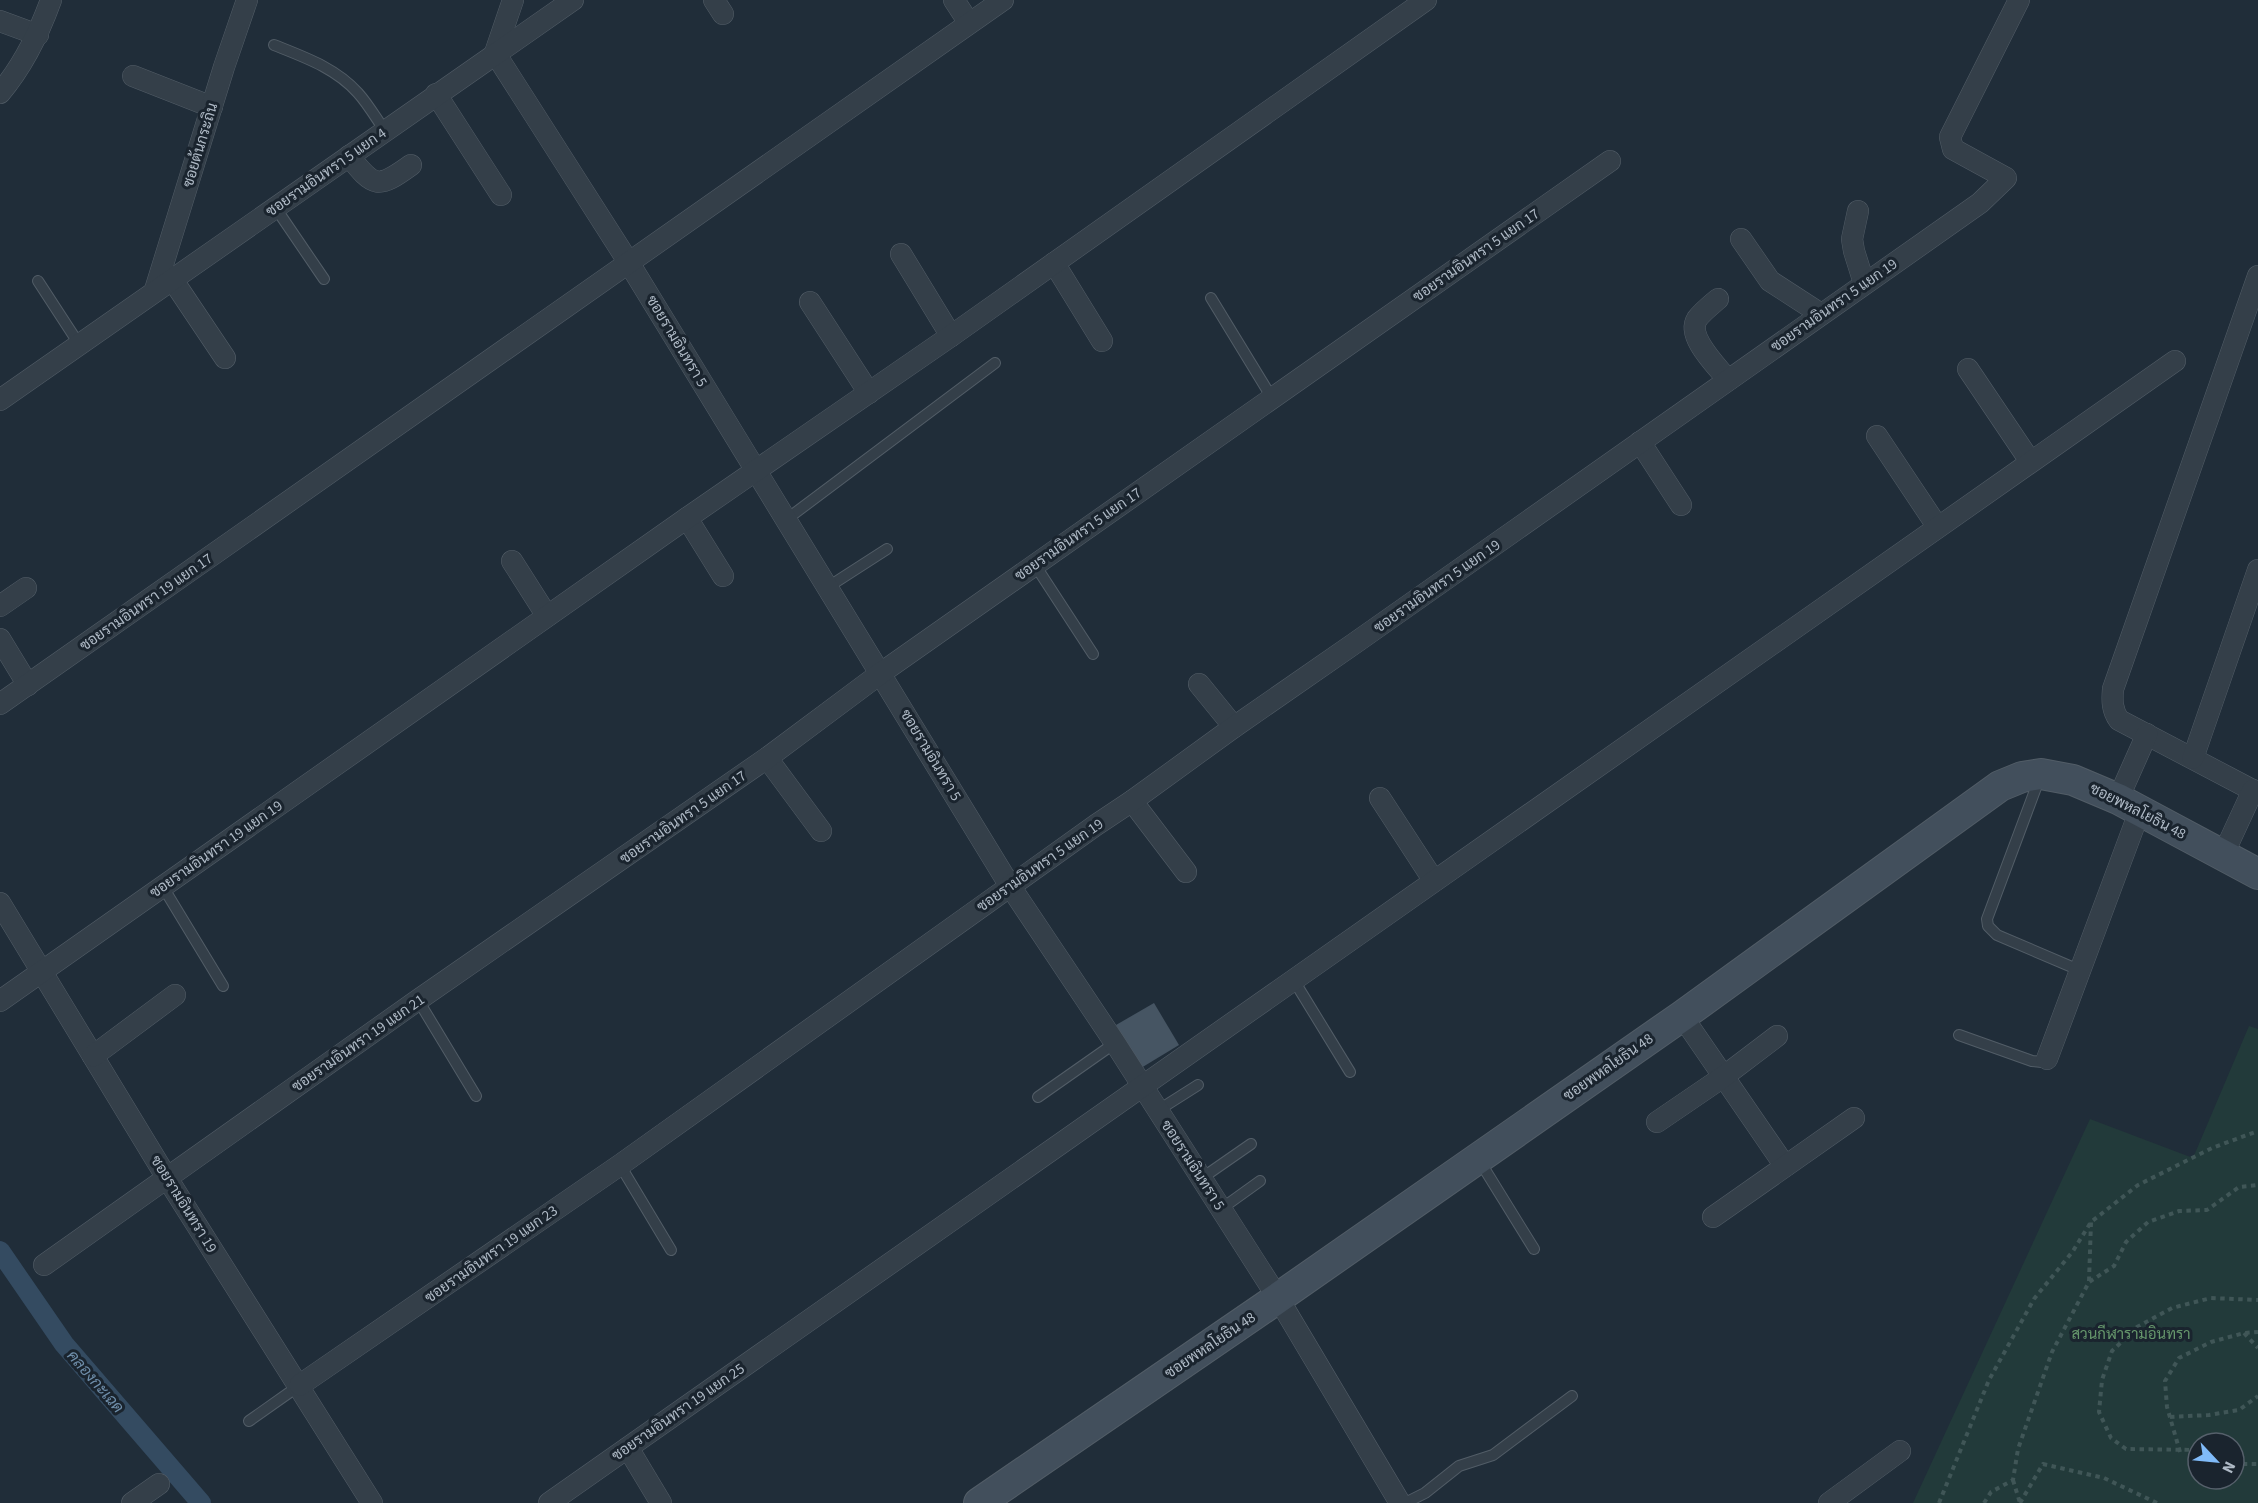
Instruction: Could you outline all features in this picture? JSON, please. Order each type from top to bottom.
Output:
[{"type":"street","points":[[0,93],[38,35],[51,0]]},
{"type":"street","name":"ซอยต้นกระถิน","points":[[164,285],[212,107],[247,0]]},
{"type":"street","points":[[495,53],[513,0]]},
{"type":"street","name":"ซอยรามอินทรา 5 แยก 4","points":[[0,400],[573,0]]},
{"type":"street","points":[[954,0],[969,23]]},
{"type":"street","name":"ซอยรามอินทรา 19 แยก 17","points":[[0,704],[1003,0]]},
{"type":"street","name":"ซอยรามอินทรา 19 แยก 19","points":[[0,1001],[687,518],[1054,264],[1426,0]]},
{"type":"street","name":"ซอยรามอินทรา 5 แยก 19","points":[[681,1121],[1234,727],[1980,203],[2006,178],[1953,149],[1950,137],[2019,0]]},
{"type":"street","points":[[0,21],[38,35]]},
{"type":"street","name":"ซอยรามอินทรา 5","points":[[495,53],[629,263],[1010,886],[1115,1043],[1278,1298],[1400,1503]]},
{"type":"street","points":[[133,76],[212,107]]},
{"type":"street","points":[[436,94],[501,195]]},
{"type":"street","points":[[349,156],[365,177],[374,181],[390,180],[411,165]]},
{"type":"street","name":"ซอยรามอินทรา 5 แยก 17","points":[[549,911],[767,758],[881,673],[1610,161]]},
{"type":"street","points":[[1858,211],[1852,239],[1864,283]]},
{"type":"street","points":[[1741,239],[1770,281],[1821,314]]},
{"type":"street","points":[[901,254],[951,336]]},
{"type":"street","points":[[1054,264],[1102,341]]},
{"type":"street","points":[[2223,855],[2255,791],[2119,720],[2113,707],[2113,689],[2258,276]]},
{"type":"street","points":[[164,285],[225,358]]},
{"type":"street","points":[[1718,299],[1698,318],[1693,327],[1694,336],[1728,380]]},
{"type":"street","points":[[810,302],[869,393]]},
{"type":"street","points":[[1142,1086],[2175,361]]},
{"type":"street","points":[[1968,369],[2030,461]]},
{"type":"street","points":[[1877,436],[1937,526]]},
{"type":"street","points":[[1640,442],[1681,505]]},
{"type":"street","points":[[687,518],[723,576]]},
{"type":"street","points":[[512,561],[547,616]]},
{"type":"street","points":[[2193,758],[2258,570]]},
{"type":"street","points":[[0,606],[26,588]]},
{"type":"street","points":[[0,639],[27,685]]},
{"type":"street","points":[[1199,684],[1234,727]]},
{"type":"street","points":[[2047,1059],[2079,970],[2129,805],[2147,734]]},
{"type":"street","points":[[767,758],[821,831]]},
{"type":"street","name":"ซอยพหลโยธิน 48","points":[[979,1503],[1682,1016],[2000,786],[2022,777],[2041,774],[2073,780],[2129,805],[2258,874]]},
{"type":"street","points":[[1380,798],[1434,881]]},
{"type":"street","points":[[1132,801],[1186,872]]},
{"type":"street","name":"ซอยรามอินทรา 19","points":[[0,903],[167,1178],[300,1385],[372,1503]]},
{"type":"street","name":"ซอยรามอินทรา 19 แยก 21","points":[[44,1265],[418,1000],[549,911]]},
{"type":"street","points":[[93,1056],[175,995]]},
{"type":"street","points":[[1682,1016],[1785,1166]]},
{"type":"street","points":[[1657,1122],[1723,1077],[1777,1036]]},
{"type":"street","name":"ซอยรามอินทรา 19 แยก 25","points":[[549,1503],[1142,1086]]},
{"type":"street","points":[[1713,1217],[1854,1118]]},
{"type":"street","name":"ซอยรามอินทรา 19 แยก 23","points":[[300,1385],[681,1121]]},
{"type":"street","points":[[628,1448],[661,1503]]},
{"type":"street","points":[[1829,1503],[1900,1451]]},
{"type":"street","points":[[132,1503],[159,1484]]},
{"type":"lane","points":[[274,45],[317,62],[338,75],[358,93],[385,131]]},
{"type":"lane","points":[[275,207],[324,279]]},
{"type":"lane","points":[[38,281],[79,344]]},
{"type":"lane","points":[[1211,298],[1272,398]]},
{"type":"lane","points":[[787,519],[995,363]]},
{"type":"lane","points":[[828,587],[887,549]]},
{"type":"lane","points":[[1035,565],[1093,654]]},
{"type":"lane","points":[[2041,774],[1987,919],[1988,926],[1997,935],[2079,970]]},
{"type":"lane","points":[[162,887],[223,986]]},
{"type":"lane","points":[[1293,979],[1350,1072]]},
{"type":"lane","points":[[418,1000],[476,1096]]},
{"type":"lane","points":[[1959,1035],[2032,1061],[2042,1062],[2047,1059]]},
{"type":"lane","points":[[1038,1097],[1115,1043]]},
{"type":"lane","points":[[1157,1111],[1198,1085]]},
{"type":"lane","points":[[1202,1178],[1251,1144]]},
{"type":"lane","points":[[1478,1158],[1533,1249]]},
{"type":"lane","points":[[620,1165],[671,1250]]},
{"type":"lane","points":[[1221,1209],[1260,1180]]},
{"type":"lane","points":[[249,1421],[300,1385]]},
{"type":"lane","points":[[1405,1503],[1425,1493],[1459,1466],[1493,1455],[1572,1396]]},
{"type":"path","points":[[1939,1503],[1989,1380],[2034,1299],[2073,1251],[2091,1222],[2138,1185],[2212,1148],[2258,1131]]},
{"type":"path","points":[[2088,1281],[2114,1266],[2126,1242],[2148,1222],[2179,1211],[2207,1210],[2239,1186],[2258,1185]]},
{"type":"path","points":[[2020,1503],[2013,1480],[2018,1449],[2052,1352],[2088,1281],[2091,1222]]},
{"type":"path","points":[[2186,1451],[2126,1449],[2111,1438],[2099,1412],[2102,1380],[2112,1351],[2138,1327],[2172,1308],[2211,1298],[2258,1300]]},
{"type":"path","points":[[2180,1452],[2170,1418],[2165,1381],[2179,1358],[2211,1342],[2244,1333],[2258,1332]]},
{"type":"path","points":[[2244,1333],[2258,1348]]},
{"type":"path","points":[[2170,1418],[2238,1410],[2258,1396]]},
{"type":"path","points":[[2020,1503],[2043,1464],[2104,1478],[2157,1503]]},
{"type":"path","points":[[1984,1503],[1991,1492],[2013,1480]]},
{"type":"green space","name":"สวนกีฬารามอินทรา","points":[[2249,1026],[2258,1029],[2258,1503],[1913,1503],[2090,1119],[2193,1158]]},
{"type":"building","points":[[1154,1003],[1179,1045],[1141,1068],[1116,1025]]},
{"type":"waterway","name":"คลองกะเฉด","points":[[0,1251],[64,1344],[201,1503]]}]
